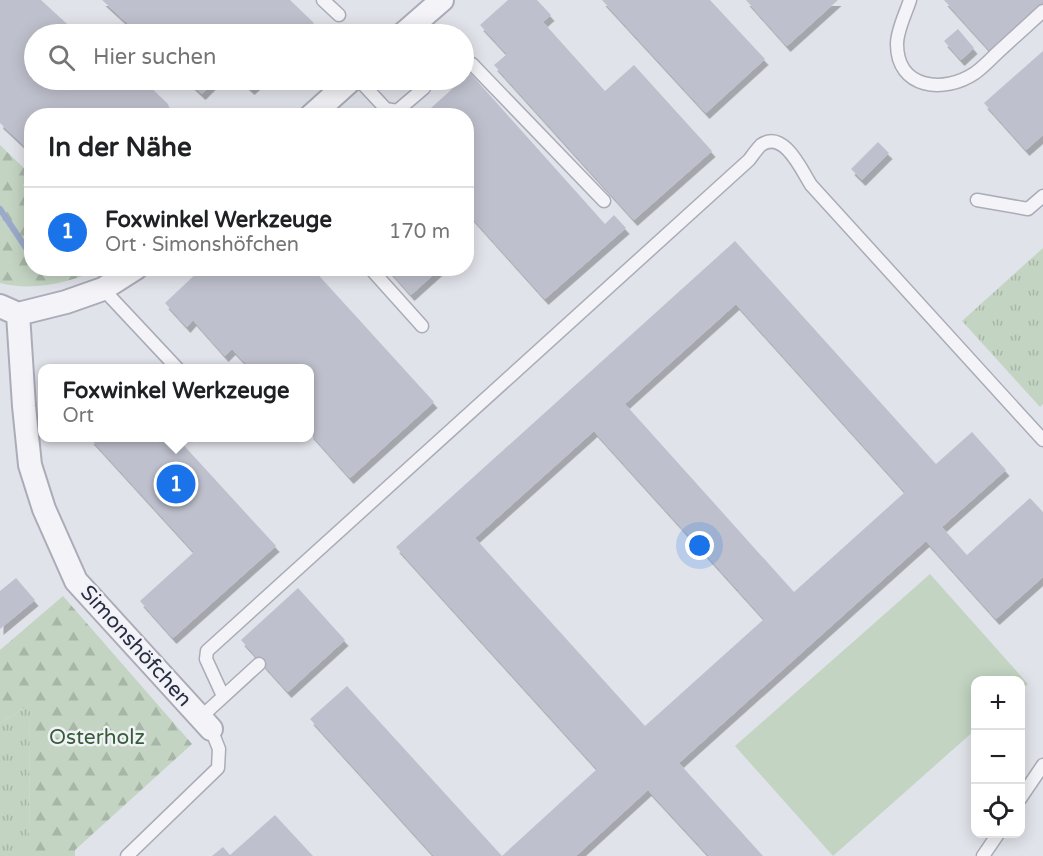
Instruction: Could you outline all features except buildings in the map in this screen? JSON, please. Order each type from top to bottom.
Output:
[{"type":"street","points":[[421,24],[442,0]]},
{"type":"street","points":[[320,108],[340,90]]},
{"type":"street","name":"Simonshöfchen","points":[[123,276],[103,289],[66,302],[9,310],[24,406],[30,465],[44,509],[76,580],[206,723]]},
{"type":"lane","points":[[323,0],[339,15]]},
{"type":"lane","points":[[910,0],[897,41],[898,56],[907,74],[922,84],[936,86],[953,85],[975,73],[1043,12]]},
{"type":"lane","points":[[474,66],[604,201]]},
{"type":"lane","points":[[368,90],[385,108]]},
{"type":"lane","points":[[401,108],[422,90]]},
{"type":"lane","points":[[223,696],[206,659],[207,651],[740,168],[761,145],[770,142],[779,143],[789,150],[811,185],[1043,440]]},
{"type":"lane","points":[[977,200],[1028,209],[1043,196]]},
{"type":"lane","points":[[376,276],[422,326]]},
{"type":"lane","points":[[103,289],[172,364]]},
{"type":"lane","points":[[127,856],[218,768],[219,749],[206,723],[223,696],[259,664]]},
{"type":"lane","points":[[1025,792],[1043,765]]},
{"type":"lane","points":[[983,856],[995,838]]},
{"type":"green space","points":[[0,145],[24,168],[24,276],[82,276],[39,286],[13,286],[0,283]]},
{"type":"green space","points":[[1043,248],[1043,404],[1040,407],[962,321]]},
{"type":"green space","points":[[930,574],[1021,676],[971,676],[971,734],[833,856],[735,746]]},
{"type":"green space","name":"Osterholz","points":[[63,596],[192,744],[75,850],[75,856],[29,856],[30,704],[0,723],[0,650]]},
{"type":"green space","points":[[30,704],[29,856],[0,856],[0,723]]},
{"type":"waterway","points":[[0,209],[24,245]]},
{"type":"place","name":"Foxwinkel Werkzeuge","points":[[176,484]]}]
